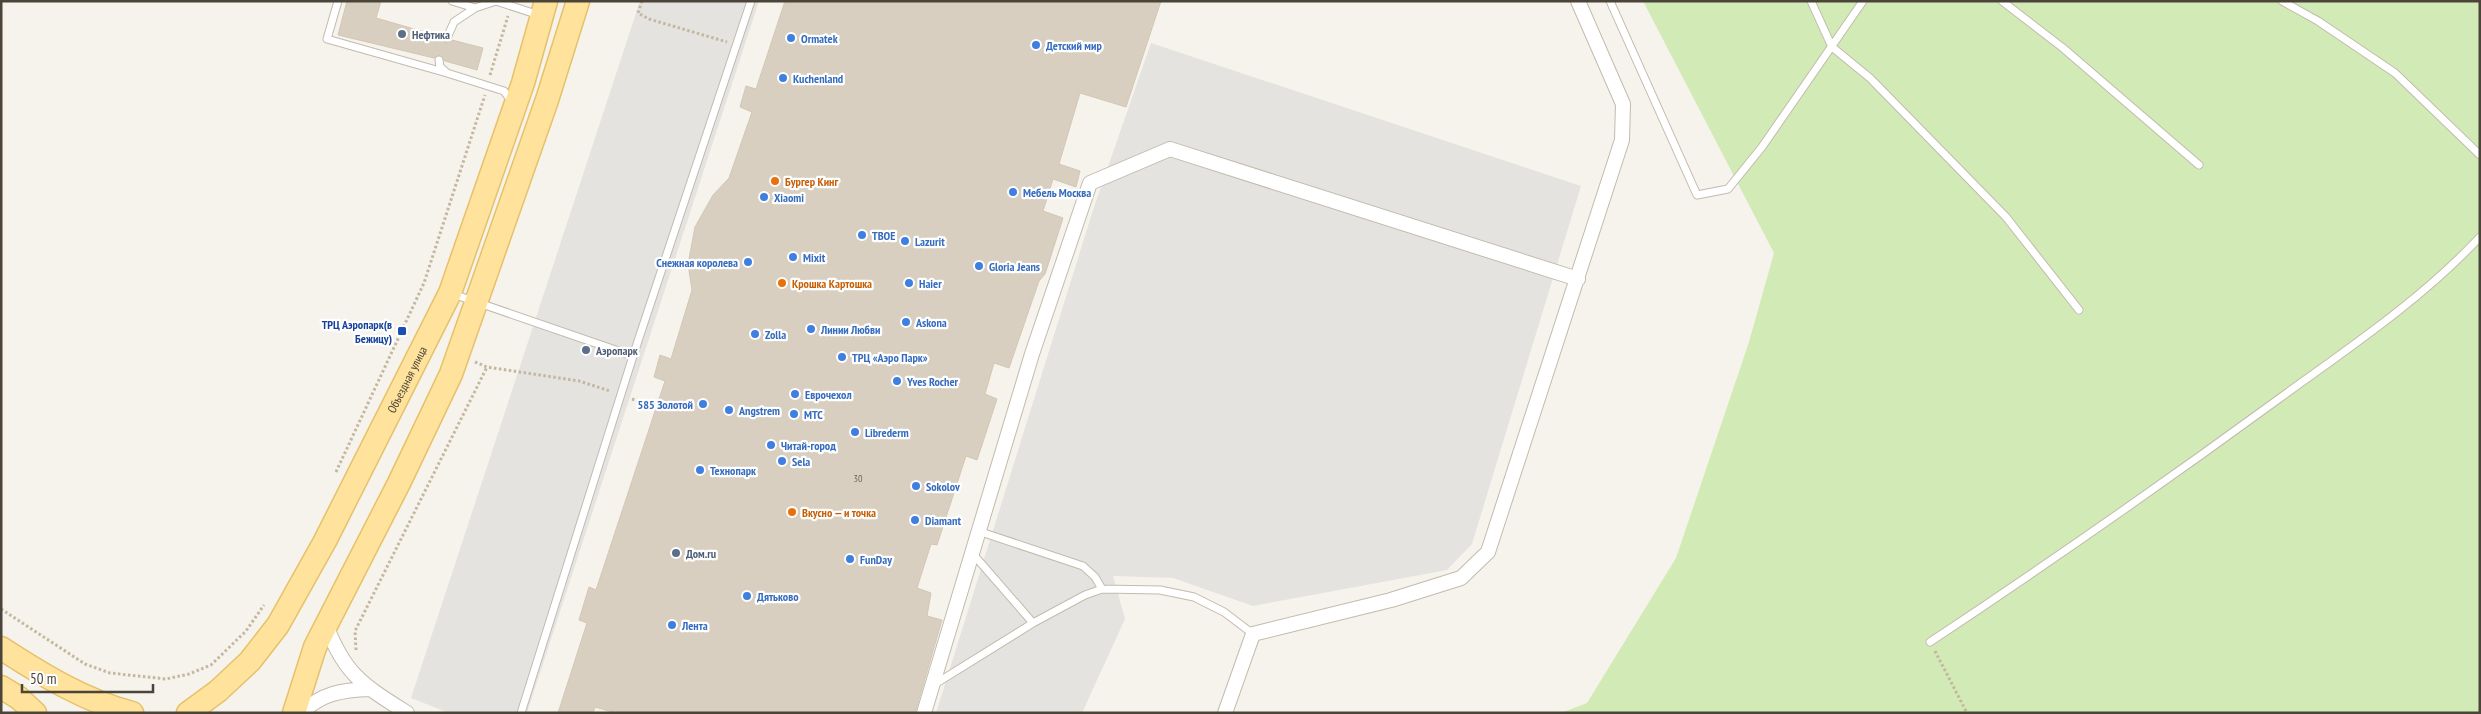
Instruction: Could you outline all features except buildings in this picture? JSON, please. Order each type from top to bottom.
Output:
[{"type":"main road","points":[[294,713],[315,647],[399,483],[451,374],[547,100],[578,1]]},
{"type":"main road","name":"Объездная улица","points":[[188,713],[218,691],[250,662],[278,625],[324,541],[450,293],[515,106],[544,9]]},
{"type":"main road","points":[[1,648],[34,670],[86,696],[132,713]]},
{"type":"main road","points":[[1,686],[34,713]]},
{"type":"street","points":[[1225,713],[1253,634],[1391,600],[1461,578],[1488,552],[1622,140],[1623,104],[1578,1]]},
{"type":"street","points":[[924,713],[1032,354],[1090,183],[1170,149],[1578,279]]},
{"type":"street","points":[[326,625],[337,653],[354,675],[370,689],[407,713]]},
{"type":"street","points":[[302,713],[321,698],[342,690],[370,689]]},
{"type":"lane","points":[[338,1],[327,39],[504,91],[515,106]]},
{"type":"lane","points":[[452,1],[475,8]]},
{"type":"lane","points":[[447,38],[454,22],[475,8],[496,1],[511,6],[544,9]]},
{"type":"lane","points":[[521,713],[632,356],[751,1]]},
{"type":"lane","points":[[1610,1],[1697,195],[1728,189],[1762,146],[1863,1]]},
{"type":"lane","points":[[1812,1],[1832,47],[1870,78],[2006,217],[2079,310]]},
{"type":"lane","points":[[2002,1],[2063,48],[2199,165]]},
{"type":"lane","points":[[2282,1],[2318,21],[2395,73],[2480,154]]},
{"type":"lane","points":[[439,60],[440,67],[447,73]]},
{"type":"lane","points":[[1930,642],[2057,558],[2370,332],[2453,266],[2480,237]]},
{"type":"lane","points":[[450,293],[632,356]]},
{"type":"lane","points":[[978,531],[1083,566],[1095,577],[1102,589]]},
{"type":"lane","points":[[972,553],[1034,623]]},
{"type":"lane","points":[[932,686],[1034,623],[1085,595],[1102,589],[1160,590],[1194,597],[1224,612],[1253,634]]},
{"type":"path","points":[[642,1],[638,14],[737,45]]},
{"type":"path","points":[[335,474],[424,283],[511,6]]},
{"type":"path","points":[[358,653],[355,646],[355,631],[487,367],[579,381],[648,405]]},
{"type":"path","points":[[1,609],[86,664],[110,673],[166,679],[189,674],[211,665],[246,632],[268,599]]},
{"type":"path","points":[[1930,642],[1967,713]]},
{"type":"green space","points":[[1643,1],[2480,1],[2480,713],[1561,713],[1587,703],[1676,558],[1749,342],[1774,253]]},
{"type":"shaded area","name":"Аэропарк","points":[[640,1],[759,1],[527,713],[449,713],[411,698]]},
{"type":"shaded area","points":[[1151,43],[1581,186],[1472,544],[1447,570],[1253,606],[1173,578],[1113,576],[1125,619],[1082,713],[936,713],[1094,207]]},
{"type":"place","name":"Нефтика","points":[[402,34]]},
{"type":"place","name":"Ormatek","points":[[791,38]]},
{"type":"place","name":"Детский мир","points":[[1036,45]]},
{"type":"place","name":"Kuchenland","points":[[783,78]]},
{"type":"place","name":"Бургер Кинг","points":[[775,181]]},
{"type":"place","name":"Мебель Москва","points":[[1013,192]]},
{"type":"place","name":"Xiaomi","points":[[764,197]]},
{"type":"place","name":"ТВОЕ","points":[[862,235]]},
{"type":"place","name":"Lazurit","points":[[905,241]]},
{"type":"place","name":"Mixit","points":[[793,257]]},
{"type":"place","name":"Снежная королева","points":[[748,262]]},
{"type":"place","name":"Gloria Jeans","points":[[979,266]]},
{"type":"place","name":"Крошка Картошка","points":[[782,283]]},
{"type":"place","name":"Haier","points":[[909,283]]},
{"type":"place","name":"Askona","points":[[906,322]]},
{"type":"place","name":"Линии Любви","points":[[811,329]]},
{"type":"place","name":"ТРЦ Аэропарк(в Бежицу)","points":[[402,331]]},
{"type":"place","name":"Zolla","points":[[755,334]]},
{"type":"place","name":"Аэропарк","points":[[586,350]]},
{"type":"place","name":"ТРЦ «Аэро Парк»","points":[[842,357]]},
{"type":"place","name":"Yves Rocher","points":[[897,381]]},
{"type":"place","name":"Еврочехол","points":[[795,394]]},
{"type":"place","name":"585 Золотой","points":[[703,404]]},
{"type":"place","name":"Angstrem","points":[[729,410]]},
{"type":"place","name":"МТС","points":[[794,414]]},
{"type":"place","name":"Librederm","points":[[855,432]]},
{"type":"place","name":"Читай-город","points":[[771,445]]},
{"type":"place","name":"Sela","points":[[782,461]]},
{"type":"place","name":"Технопарк","points":[[700,470]]},
{"type":"place","name":"Sokolov","points":[[916,486]]},
{"type":"place","name":"Вкусно — и точка","points":[[792,512]]},
{"type":"place","name":"Diamant","points":[[915,520]]},
{"type":"place","name":"Дом.ru","points":[[676,553]]},
{"type":"place","name":"FunDay","points":[[850,559]]},
{"type":"place","name":"Дятьково","points":[[747,596]]},
{"type":"place","name":"Лента","points":[[672,625]]}]
